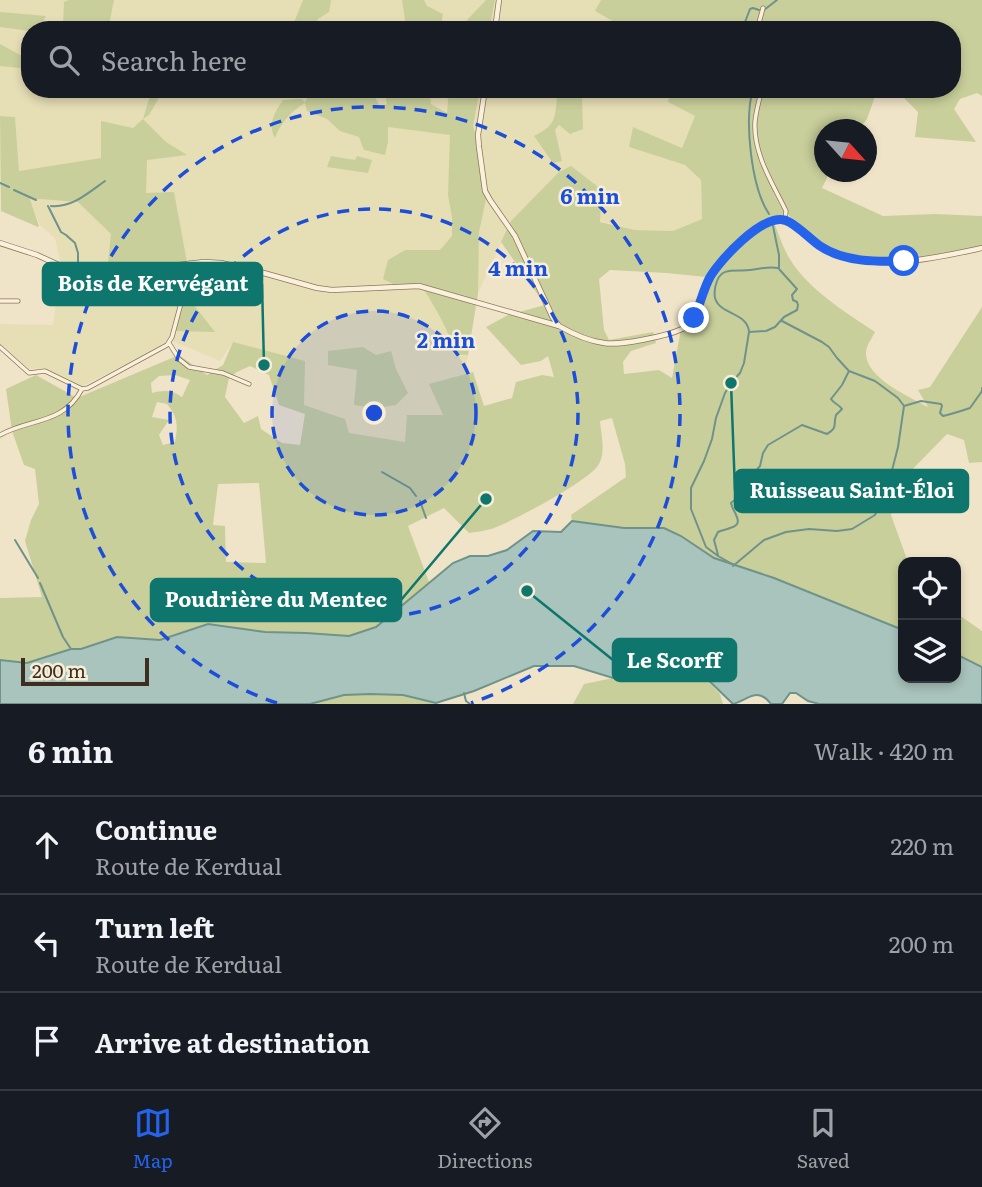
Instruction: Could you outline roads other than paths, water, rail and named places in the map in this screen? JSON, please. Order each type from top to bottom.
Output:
[{"type":"street","points":[[496,21],[499,0]]},
{"type":"street","points":[[759,21],[763,8]]},
{"type":"street","points":[[484,98],[478,135],[486,194],[515,236],[559,326]]},
{"type":"street","points":[[760,98],[755,137],[760,157],[786,211],[785,220]]},
{"type":"street","points":[[0,243],[84,272],[129,271],[204,262],[220,263],[332,290],[419,286],[559,326],[579,336],[606,344],[622,344],[681,329],[694,318],[706,285],[716,269],[732,251],[768,222],[785,220],[828,250],[859,259],[883,262],[944,256],[982,248]]},
{"type":"street","points":[[0,347],[29,373],[45,371],[82,389],[88,388],[169,343],[190,264]]},
{"type":"street","points":[[0,301],[18,301]]},
{"type":"street","points":[[169,343],[179,359],[189,367],[223,373],[249,384]]},
{"type":"street","points":[[0,436],[61,413],[70,406],[82,389]]},
{"type":"water","points":[[572,521],[624,528],[664,528],[714,558],[774,578],[898,628],[898,683],[961,683],[961,656],[982,667],[982,704],[819,704],[796,693],[790,693],[782,704],[771,704],[757,695],[733,704],[700,672],[655,664],[613,678],[574,666],[534,666],[474,691],[436,703],[403,695],[370,694],[344,695],[310,704],[0,704],[0,660],[27,663],[117,637],[160,640],[208,624],[265,632],[349,636],[376,627],[453,563],[470,556],[488,556],[507,550],[533,531],[561,532]]},
{"type":"waterway","points":[[764,10],[777,0]]},
{"type":"waterway","points":[[745,21],[750,9],[759,10]]},
{"type":"waterway","points":[[751,98],[751,153],[758,187],[769,214]]},
{"type":"waterway","points":[[51,206],[73,202],[105,181]]},
{"type":"waterway","points":[[0,183],[9,187]]},
{"type":"waterway","points":[[14,190],[36,200]]},
{"type":"waterway","points":[[48,206],[61,232],[75,243],[78,267]]},
{"type":"waterway","points":[[734,565],[706,547],[691,509],[691,488],[712,439],[725,393],[744,363],[749,332],[766,331],[775,327],[784,317],[797,310],[798,305],[792,295],[797,289],[779,269],[773,226]]},
{"type":"waterway","points":[[749,331],[743,320],[718,304],[715,287],[719,276],[726,271],[778,268]]},
{"type":"waterway","points":[[782,321],[822,342],[849,371],[875,381],[898,398],[904,406]]},
{"type":"waterway","points":[[718,555],[714,540],[718,532],[737,524],[731,503],[749,488],[768,445],[802,425],[827,434],[833,430],[836,415],[842,409],[831,399],[849,371]]},
{"type":"waterway","points":[[733,566],[764,540],[786,532],[852,529],[875,515],[888,486],[898,447],[904,406],[921,401],[941,404],[940,413],[943,416],[970,408],[982,388]]},
{"type":"waterway","points":[[382,472],[410,488],[416,496]]},
{"type":"waterway","points":[[420,501],[426,518]]},
{"type":"waterway","points":[[15,540],[38,578]]},
{"type":"waterway","points":[[40,583],[63,637],[71,649]]},
{"type":"waterway","points":[[464,693],[470,704]]},
{"type":"place","name":"Bois de Kervégant","points":[[264,365]]},
{"type":"place","name":"Ruisseau Saint-Éloi","points":[[731,383]]},
{"type":"place","name":"Poudrière du Mentec","points":[[486,499]]},
{"type":"place","name":"Le Scorff","points":[[527,591]]}]
